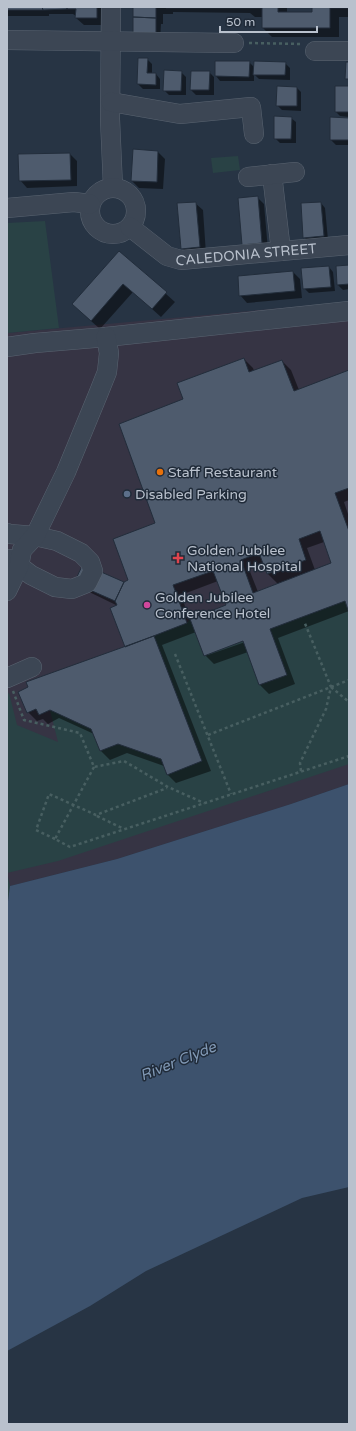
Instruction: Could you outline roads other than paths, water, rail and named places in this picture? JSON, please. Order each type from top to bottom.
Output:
[{"type":"street","points":[[111,7],[112,188]]},
{"type":"street","points":[[7,40],[234,43]]},
{"type":"street","points":[[315,51],[349,51]]},
{"type":"street","points":[[111,102],[180,114],[251,107],[254,134]]},
{"type":"street","points":[[248,177],[295,172]]},
{"type":"street","points":[[272,174],[281,251]]},
{"type":"street","points":[[105,189],[120,189],[127,192],[132,198],[136,212],[134,220],[130,227],[124,232],[108,234],[101,231],[91,220],[89,212],[90,204],[99,192],[105,189]]},
{"type":"street","points":[[7,208],[74,202],[90,204]]},
{"type":"street","name":"CALEDONIA STREET","points":[[130,227],[167,256],[181,260],[349,245]]},
{"type":"street","points":[[7,347],[349,311]]},
{"type":"street","points":[[7,592],[13,562],[35,536],[84,429],[107,372],[109,353],[106,337]]},
{"type":"street","points":[[7,533],[35,536],[57,541],[81,553],[90,562],[93,571],[87,583],[72,589],[55,587],[31,576],[13,562]]},
{"type":"street","points":[[8,678],[32,667]]},
{"type":"water","name":"River Clyde","points":[[349,784],[349,1187],[302,1198],[146,1271],[90,1306],[7,1351],[7,909],[10,886],[117,859]]},
{"type":"place","name":"Staff Restaurant","points":[[160,472]]},
{"type":"place","name":"Disabled Parking","points":[[127,494]]},
{"type":"place","name":"Golden Jubilee National Hospital","points":[[178,558]]},
{"type":"place","name":"Golden Jubilee Conference Hotel","points":[[147,605]]}]
